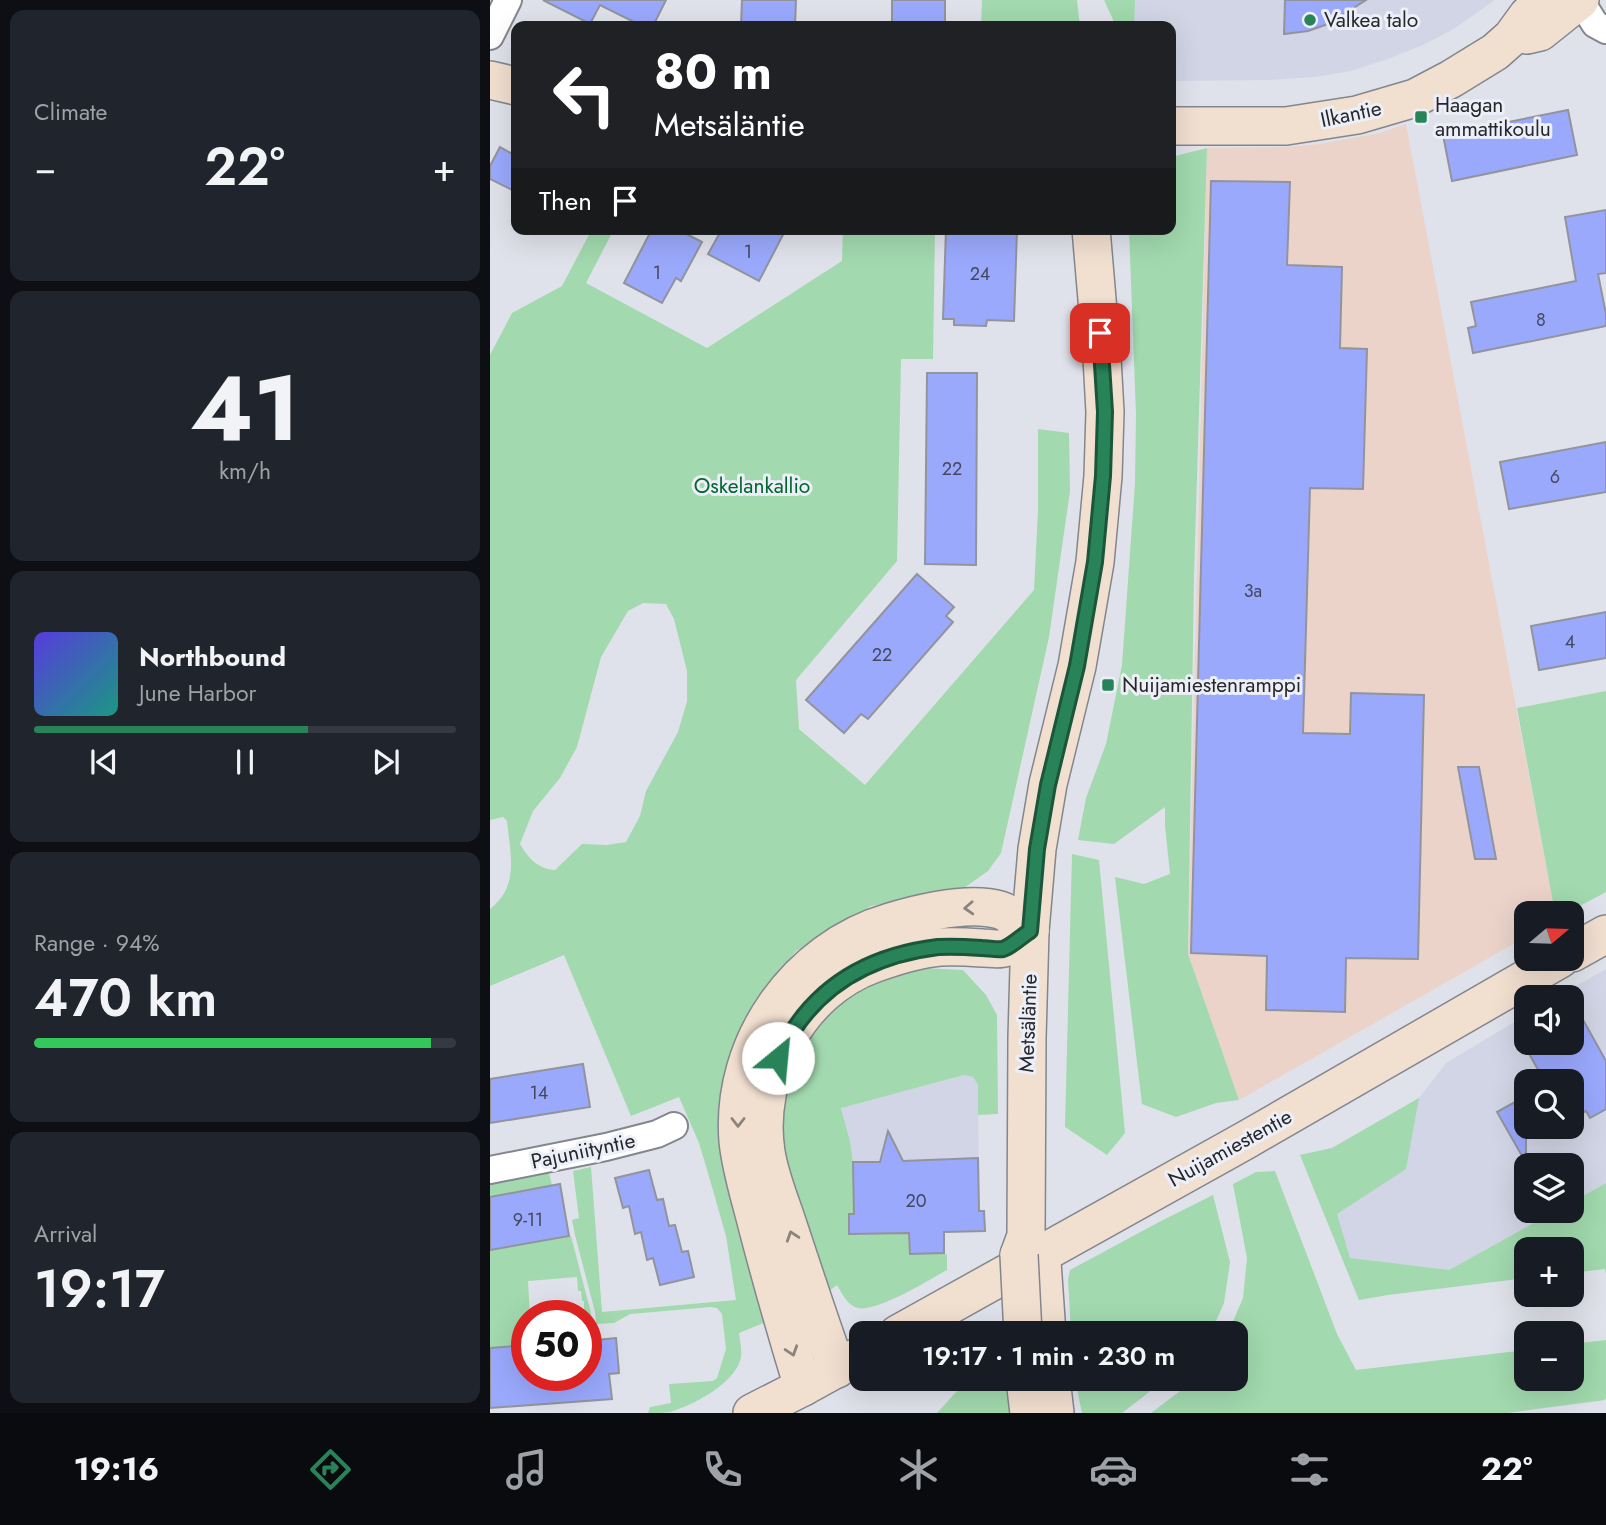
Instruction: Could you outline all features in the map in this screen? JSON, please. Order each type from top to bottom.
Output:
[{"type":"main road","name":"Ilkantie","points":[[1176,126],[1286,126],[1357,115],[1415,98],[1495,52],[1545,0]]},
{"type":"main road","name":"Ilkantie","points":[[1512,37],[1540,32],[1580,0]]},
{"type":"main road","points":[[490,80],[511,85]]},
{"type":"main road","name":"Metsäläntie","points":[[1023,1321],[1020,1255],[1026,1236],[1030,931],[1037,849],[1048,785],[1077,666],[1095,562],[1103,476],[1105,412],[1092,235]]},
{"type":"main road","points":[[752,1413],[803,1387],[849,1362],[818,1317],[766,1153],[765,1105],[778,1058],[807,1010],[851,974],[906,952],[941,947],[1002,949],[1030,931],[1002,910],[980,907],[917,914],[880,925],[848,939],[825,953],[801,973],[782,996],[751,1053],[738,1107],[738,1139],[742,1166],[785,1330],[803,1387]]},
{"type":"main road","points":[[1584,946],[1606,934]]},
{"type":"main road","name":"Nuijamiestentie","points":[[920,1321],[1246,1140],[1539,971]]},
{"type":"main road","name":"Metsäläntie","points":[[1026,1236],[1042,1262],[1046,1321]]},
{"type":"main road","points":[[1036,1391],[1055,1413]]},
{"type":"street","points":[[490,36],[508,0]]},
{"type":"street","points":[[1580,0],[1595,24],[1606,30]]},
{"type":"street","name":"Pajuniityntie","points":[[490,1170],[657,1135],[674,1126]]},
{"type":"shaded area","points":[[1114,0],[1495,0],[1452,30],[1388,59],[1351,71],[1271,80],[1176,81],[1176,21],[1116,21]]},
{"type":"shaded area","points":[[1406,124],[1553,901],[1514,901],[1514,944],[1239,1100],[1188,954],[1207,148],[1286,147],[1380,133]]},
{"type":"shaded area","points":[[1606,969],[1606,1183],[1584,1195],[1584,1153],[1514,1153],[1514,1223],[1533,1223],[1449,1270],[1359,1300],[1300,1155],[1332,1148],[1419,1098],[1446,1063],[1514,1022],[1514,1055],[1584,1055],[1584,985],[1577,985]]},
{"type":"shaded area","points":[[964,1075],[973,1077],[978,1085],[979,1210],[984,1211],[984,1231],[940,1232],[940,1238],[944,1238],[944,1253],[910,1254],[909,1239],[916,1233],[849,1234],[849,1214],[854,1213],[853,1162],[841,1107]]},
{"type":"green space","points":[[982,0],[1077,0],[1079,21],[981,21]]},
{"type":"green space","points":[[1104,0],[1135,0],[1134,21],[1114,21]]},
{"type":"green space","points":[[1207,148],[1194,576],[1188,954],[1239,1100],[1216,1103],[1176,1117],[1142,1104],[1115,877],[1144,884],[1170,874],[1165,807],[1114,844],[1078,840],[1086,798],[1106,744],[1122,665],[1135,483],[1136,415],[1129,235],[1176,235],[1176,156]]},
{"type":"green space","name":"Oskelankallio","points":[[589,235],[611,235],[586,283],[707,348],[842,261],[843,235],[935,235],[933,359],[901,359],[897,561],[796,680],[799,729],[865,785],[1034,590],[1038,429],[1069,433],[1070,491],[1049,637],[1001,853],[988,871],[961,890],[871,906],[796,951],[744,1019],[725,1107],[768,1321],[739,1333],[740,1361],[729,1378],[711,1393],[665,1413],[648,1413],[650,1407],[671,1403],[669,1384],[713,1381],[717,1378],[726,1349],[722,1314],[717,1308],[711,1307],[630,1314],[614,1323],[602,1324],[602,1312],[736,1300],[726,1236],[699,1143],[679,1097],[631,1116],[564,955],[490,986],[490,909],[506,890],[511,857],[507,821],[503,817],[490,820],[490,355],[512,313],[562,286]],"holes":[[[643,603],[666,604],[674,619],[687,671],[687,701],[678,732],[646,791],[640,816],[626,842],[607,845],[582,844],[555,870],[543,867],[530,858],[520,844],[533,811],[560,778],[577,747],[601,657],[628,611]]]},
{"type":"green space","points":[[1606,691],[1606,892],[1584,904],[1584,901],[1553,901],[1517,708]]},
{"type":"green space","points":[[1072,854],[1099,860],[1125,1133],[1107,1155],[1065,1127]]},
{"type":"green space","points":[[922,968],[963,970],[986,995],[997,1015],[998,1114],[978,1115],[978,1085],[973,1077],[964,1075],[841,1108],[853,1162],[854,1214],[849,1214],[849,1234],[917,1233],[917,1239],[909,1240],[910,1253],[947,1255],[947,1270],[928,1281],[887,1302],[863,1308],[855,1307],[837,1285],[825,1294],[778,1145],[781,1095],[807,1034],[831,1007],[873,982]]},
{"type":"green space","points":[[1419,1098],[1406,1169],[1337,1214],[1350,1258],[1449,1270],[1533,1223],[1584,1223],[1584,1195],[1606,1183],[1606,1274],[1605,1269],[1584,1272],[1584,1237],[1514,1237],[1514,1279],[1359,1300],[1300,1155],[1332,1148]]},
{"type":"green space","name":"Oskelankallio","points":[[591,1167],[601,1300],[592,1300],[572,1220],[579,1218],[573,1171]]},
{"type":"green space","points":[[548,1169],[552,1185],[490,1197],[490,1181]]},
{"type":"green space","points":[[1275,1171],[1337,1334],[1356,1370],[1514,1351],[1514,1391],[1584,1391],[1584,1343],[1606,1340],[1605,1400],[1507,1413],[1151,1413],[1180,1391],[1248,1391],[1248,1321],[1233,1321],[1243,1298],[1247,1258],[1233,1184],[1256,1172]]},
{"type":"green space","points":[[1213,1195],[1230,1262],[1224,1303],[1216,1321],[1070,1321],[1070,1270]]},
{"type":"green space","points":[[571,1236],[588,1300],[582,1300],[577,1277],[528,1281],[529,1300],[511,1300],[511,1346],[490,1348],[490,1250]]},
{"type":"green space","points":[[957,1391],[1011,1391],[1017,1413],[937,1413]]},
{"type":"green space","points":[[1077,1391],[1150,1391],[1122,1413],[1082,1413]]},
{"type":"building","points":[[543,0],[666,0],[656,21],[632,21],[600,5],[592,21],[584,21]]},
{"type":"building","points":[[742,0],[796,0],[795,21],[741,21]]},
{"type":"building","points":[[892,0],[945,0],[945,21],[892,21]]},
{"type":"building","name":"Valkea talo","points":[[1285,0],[1366,0],[1328,24],[1308,31],[1284,34]]},
{"type":"building","points":[[1568,110],[1577,155],[1452,181],[1443,135]]},
{"type":"building","points":[[500,147],[511,153],[511,190],[490,179],[490,166]]},
{"type":"building","points":[[1211,181],[1290,182],[1287,265],[1342,267],[1340,348],[1367,349],[1363,489],[1310,488],[1303,733],[1350,734],[1351,693],[1424,695],[1418,959],[1346,958],[1345,1012],[1266,1010],[1267,956],[1191,953]]},
{"type":"building","points":[[1606,210],[1606,273],[1598,274],[1606,326],[1473,353],[1468,328],[1476,326],[1471,302],[1576,281],[1565,217]]},
{"type":"building","points":[[649,235],[689,235],[702,242],[681,281],[676,278],[662,303],[624,283]]},
{"type":"building","points":[[719,235],[783,235],[759,281],[708,254]]},
{"type":"building","points":[[946,235],[1017,235],[1014,321],[987,320],[986,326],[954,325],[954,319],[943,319]]},
{"type":"building","points":[[927,373],[977,373],[976,565],[925,564]]},
{"type":"building","points":[[1606,442],[1606,492],[1509,509],[1500,462]]},
{"type":"building","points":[[917,574],[954,607],[946,616],[953,622],[868,719],[861,714],[844,733],[806,700]]},
{"type":"building","points":[[1606,612],[1606,658],[1539,670],[1531,626]]},
{"type":"building","points":[[1458,767],[1479,767],[1496,859],[1475,859]]},
{"type":"building","points":[[1584,1022],[1606,1061],[1606,1109],[1590,1118],[1586,1111],[1584,1112],[1584,1069],[1538,1069],[1530,1055],[1584,1055]]},
{"type":"building","points":[[583,1064],[590,1107],[490,1123],[490,1079]]},
{"type":"building","points":[[1514,1103],[1514,1139],[1526,1139],[1526,1153],[1520,1153],[1497,1112]]},
{"type":"building","points":[[888,1131],[903,1161],[978,1158],[979,1211],[984,1211],[985,1231],[944,1232],[944,1253],[910,1254],[909,1233],[849,1234],[849,1214],[854,1214],[853,1162],[880,1162]]},
{"type":"building","points":[[649,1170],[657,1200],[663,1199],[669,1226],[675,1225],[682,1252],[688,1251],[694,1277],[660,1285],[653,1258],[647,1260],[641,1232],[635,1234],[629,1206],[623,1208],[615,1178]]},
{"type":"building","points":[[560,1184],[569,1236],[490,1250],[490,1197]]},
{"type":"building","points":[[616,1338],[619,1373],[609,1374],[612,1399],[490,1408],[490,1348],[511,1346],[511,1391],[602,1391],[602,1339]]},
{"type":"place","name":"Valkea talo","points":[[1310,20]]},
{"type":"place","name":"Haagan ammattikoulu","points":[[1421,117]]},
{"type":"place","name":"Nuijamiestenramppi","points":[[1108,685]]},
{"type":"route","points":[[778,1058],[807,1010],[851,974],[906,952],[941,947],[1002,949],[1030,931],[1037,849],[1048,785],[1077,666],[1095,562],[1103,476],[1105,412],[1100,333]]}]
